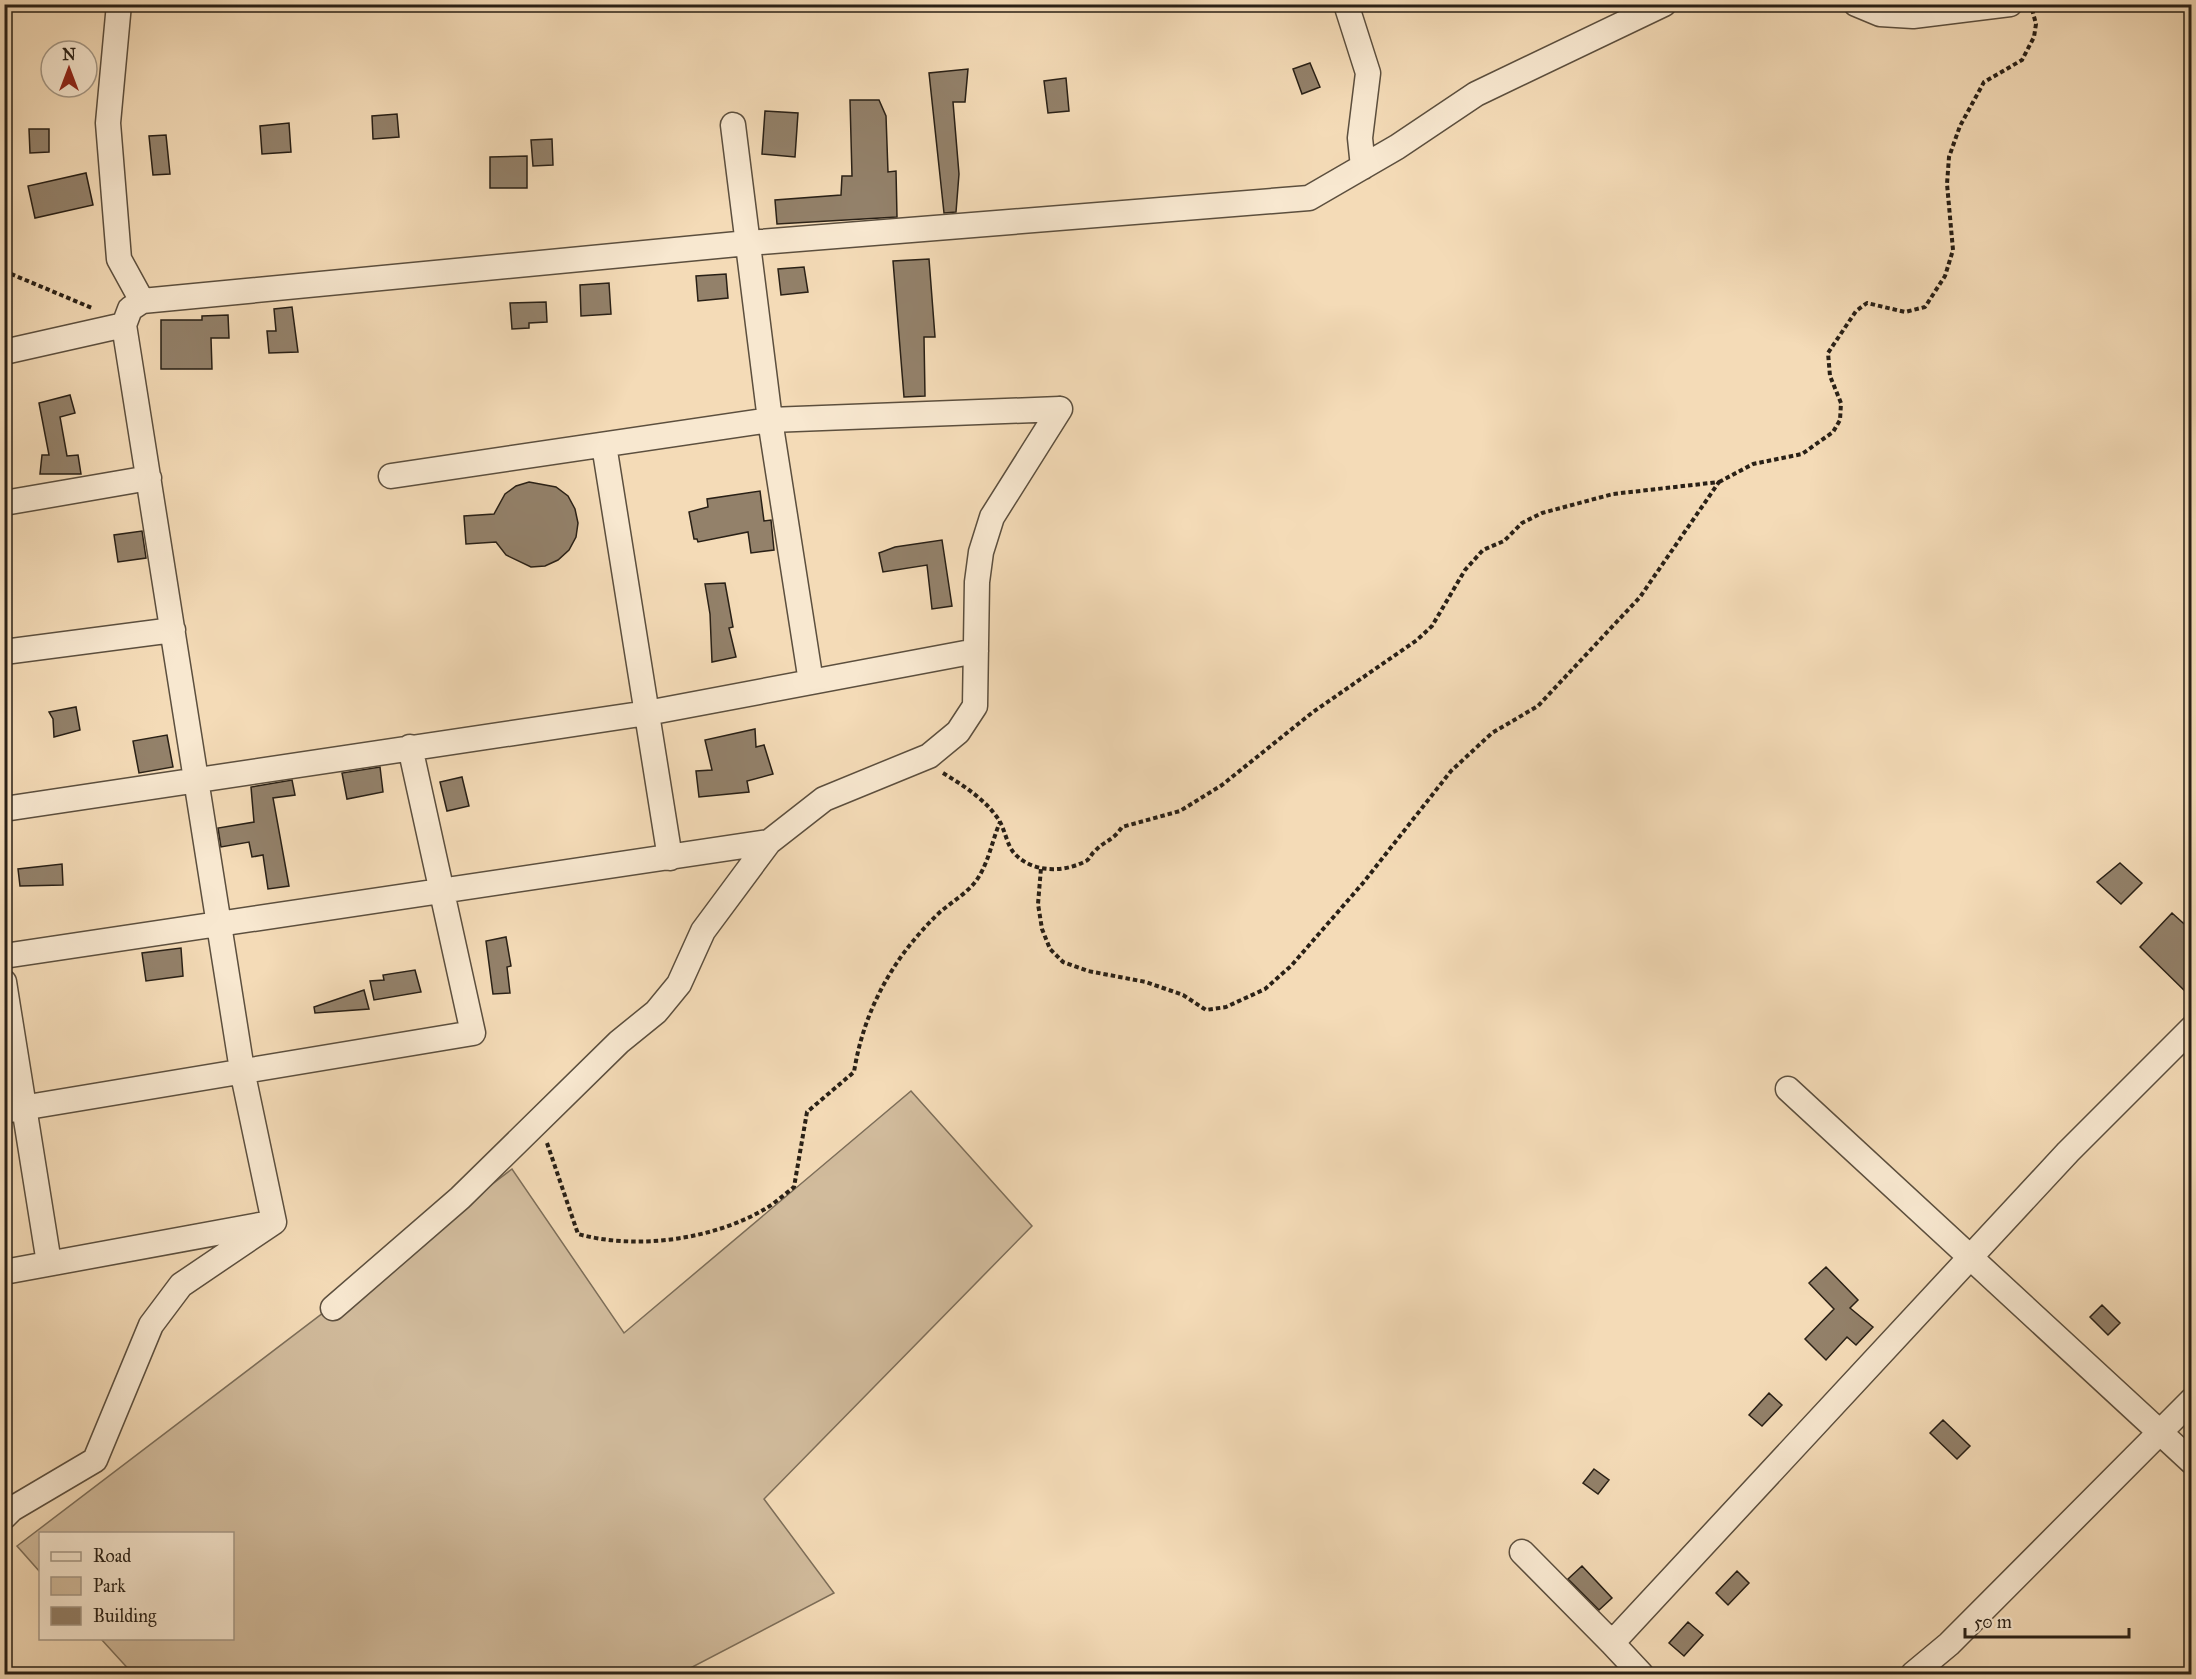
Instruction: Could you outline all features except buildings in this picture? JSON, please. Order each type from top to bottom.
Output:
[{"type":"street","points":[[119,4],[109,135],[119,259],[142,301]]},
{"type":"street","points":[[1346,4],[1368,73],[1360,138],[1364,167]]},
{"type":"street","points":[[274,1222],[242,1070],[124,325],[130,309],[142,301],[748,243],[1308,198],[1364,167],[1476,94],[1664,4]]},
{"type":"street","points":[[1856,4],[1880,14],[1913,16],[2010,4]]},
{"type":"street","points":[[734,124],[770,420],[811,682]]},
{"type":"street","points":[[4,352],[124,325]]},
{"type":"street","points":[[333,1308],[460,1198],[619,1042],[656,1012],[678,984],[702,931],[769,842],[824,799],[929,756],[958,732],[975,706],[977,582],[981,552],[992,517],[1060,409],[770,420],[391,476]]},
{"type":"street","points":[[604,445],[670,858]]},
{"type":"street","points":[[4,503],[149,478]]},
{"type":"street","points":[[4,652],[173,630]]},
{"type":"street","points":[[4,809],[647,713],[976,651]]},
{"type":"street","points":[[14,1110],[473,1033],[410,747]]},
{"type":"street","points":[[4,956],[769,842]]},
{"type":"street","points":[[4,982],[14,1110],[49,1263]]},
{"type":"street","points":[[1612,1643],[2068,1152],[2192,1028]]},
{"type":"street","points":[[1788,1089],[2192,1462]]},
{"type":"street","points":[[4,1272],[274,1222]]},
{"type":"street","points":[[4,1517],[12,1509],[95,1460],[151,1325],[181,1284],[274,1222]]},
{"type":"street","points":[[1913,1674],[1949,1644],[2192,1400]]},
{"type":"street","points":[[1522,1552],[1641,1674]]},
{"type":"path","points":[[938,749],[943,773],[973,792],[1000,822],[1012,851],[1035,868],[1066,868],[1088,860],[1096,850],[1113,840],[1122,827],[1180,811],[1222,785],[1305,718],[1417,640],[1432,626],[1465,570],[1483,550],[1504,541],[1522,524],[1542,513],[1612,494],[1719,482],[1753,464],[1803,454],[1833,432],[1840,420],[1841,403],[1830,376],[1828,353],[1856,311],[1866,303],[1905,312],[1925,307],[1946,276],[1953,250],[1947,184],[1949,157],[1960,126],[1984,82],[2022,60],[2034,37],[2036,24],[2031,4]]},
{"type":"path","points":[[4,271],[93,308]]},
{"type":"path","points":[[1041,868],[1038,904],[1042,929],[1050,949],[1063,962],[1088,971],[1146,982],[1183,995],[1206,1010],[1226,1007],[1265,989],[1291,966],[1363,883],[1451,771],[1492,733],[1538,706],[1640,597],[1719,482]]},
{"type":"path","points":[[541,1117],[548,1150],[578,1234],[602,1240],[687,1239],[765,1209],[794,1187],[807,1112],[854,1072],[858,1045],[872,1003],[894,966],[941,912],[977,880],[987,863],[1000,822]]},
{"type":"green space","points":[[911,1091],[1032,1226],[764,1499],[834,1593],[679,1674],[133,1674],[102,1640],[234,1640],[234,1532],[39,1532],[39,1571],[17,1546],[512,1169],[624,1333]]}]
